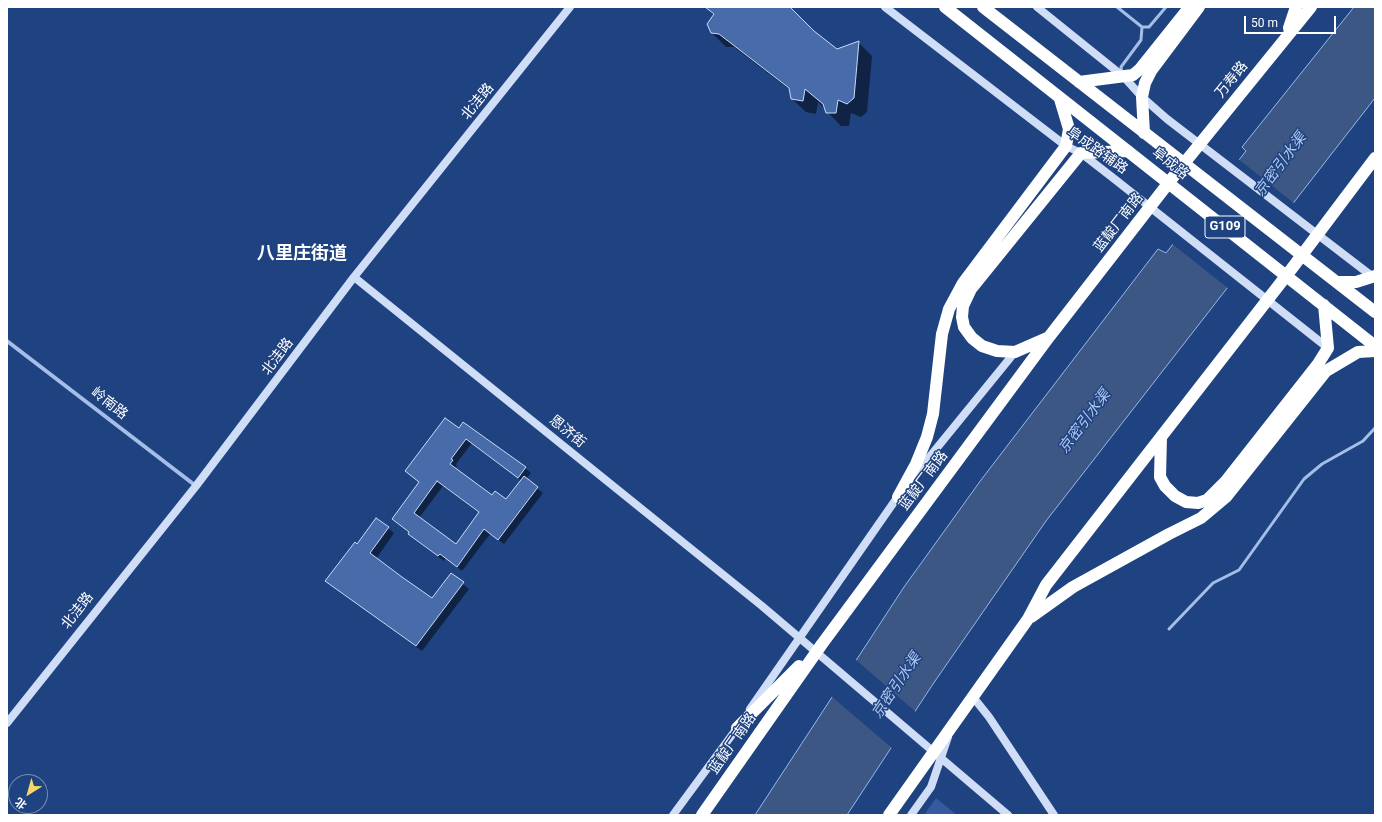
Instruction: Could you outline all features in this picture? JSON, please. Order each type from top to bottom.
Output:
[{"type":"highway","name":"阜成路","points":[[945,7],[1375,346]]},
{"type":"highway","name":"阜成路","points":[[982,7],[1375,312]]},
{"type":"highway","points":[[1079,82],[1133,75],[1140,69],[1189,7]]},
{"type":"highway","points":[[1147,136],[1142,97],[1145,83],[1151,71],[1200,7]]},
{"type":"highway","points":[[1287,34],[1296,7]]},
{"type":"highway","name":"万寿路","points":[[1177,172],[1287,34],[1311,7]]},
{"type":"highway","points":[[898,496],[916,464],[927,437],[933,414],[942,334],[952,304],[963,283],[1066,146],[1069,130],[1060,99]]},
{"type":"highway","points":[[1049,337],[1015,352],[997,351],[982,346],[972,338],[964,327],[962,317],[963,306],[971,289],[1081,153],[1133,155]]},
{"type":"highway","points":[[889,815],[950,732],[1028,619],[1046,585],[1293,267],[1375,158]]},
{"type":"highway","name":"蓝靛厂南路","points":[[702,815],[822,644],[1049,337],[1177,172]]},
{"type":"highway","points":[[1333,278],[1356,282],[1374,277]]},
{"type":"highway","points":[[1161,437],[1160,477],[1165,486],[1175,496],[1186,502],[1198,503],[1207,500],[1231,475],[1318,364],[1328,348],[1324,305]]},
{"type":"highway","points":[[1028,619],[1073,587],[1201,518],[1226,497],[1326,371],[1358,352],[1375,351]]},
{"type":"highway","points":[[737,728],[822,644]]},
{"type":"street","name":"北洼路","points":[[7,722],[196,486],[354,277],[570,7]]},
{"type":"street","name":"阜成路辅路","points":[[885,7],[1066,146],[1081,153],[1328,348]]},
{"type":"street","points":[[1037,7],[1123,76],[1142,97],[1167,119],[1344,257],[1374,277]]},
{"type":"street","name":"恩济街","points":[[354,277],[762,606],[1008,815]]},
{"type":"street","name":"岭南路","points":[[7,341],[196,486]]},
{"type":"street","name":"蓝靛厂南路","points":[[674,815],[737,728],[898,496],[1015,352]]},
{"type":"street","points":[[973,697],[989,717],[1054,815]]},
{"type":"street","points":[[911,815],[931,787],[950,732]]},
{"type":"lane","points":[[1117,7],[1142,27],[1150,27],[1166,7]]},
{"type":"lane","points":[[1123,76],[1121,66],[1142,40],[1142,27]]},
{"type":"lane","points":[[1169,629],[1213,582],[1239,570],[1304,479],[1322,464],[1363,441],[1375,428]]},
{"type":"shaded area","points":[[936,798],[957,815],[924,815]]},
{"type":"water","name":"京密引水渠","points":[[1354,7],[1375,7],[1375,98],[1046,521],[933,684],[847,815],[755,815],[904,587],[981,480],[1158,249],[1166,253],[1246,151],[1242,147]]},
{"type":"pier","points":[[1237,158],[1295,204],[1229,289],[1171,243]]},
{"type":"pier","points":[[855,659],[917,713],[893,749],[831,696]]},
{"type":"building","points":[[705,7],[790,7],[814,31],[837,49],[859,41],[854,98],[847,104],[838,100],[836,113],[826,113],[823,104],[805,89],[803,101],[791,99],[789,88],[719,34],[711,33],[707,24],[714,14]]},
{"type":"building","points":[[445,418],[459,428],[463,422],[526,467],[518,478],[466,439],[451,459],[453,460],[450,464],[492,495],[495,491],[506,499],[524,476],[538,487],[498,540],[484,529],[457,567],[440,554],[438,556],[408,534],[409,532],[392,519],[419,482],[405,471]],"holes":[[[437,481],[479,512],[456,544],[414,513]]]},
{"type":"building","points":[[376,518],[389,527],[370,553],[402,577],[432,598],[451,573],[464,582],[416,646],[325,581],[355,542],[357,544]]},
{"type":"district","name":"八里庄街道","points":[[302,254]]}]
